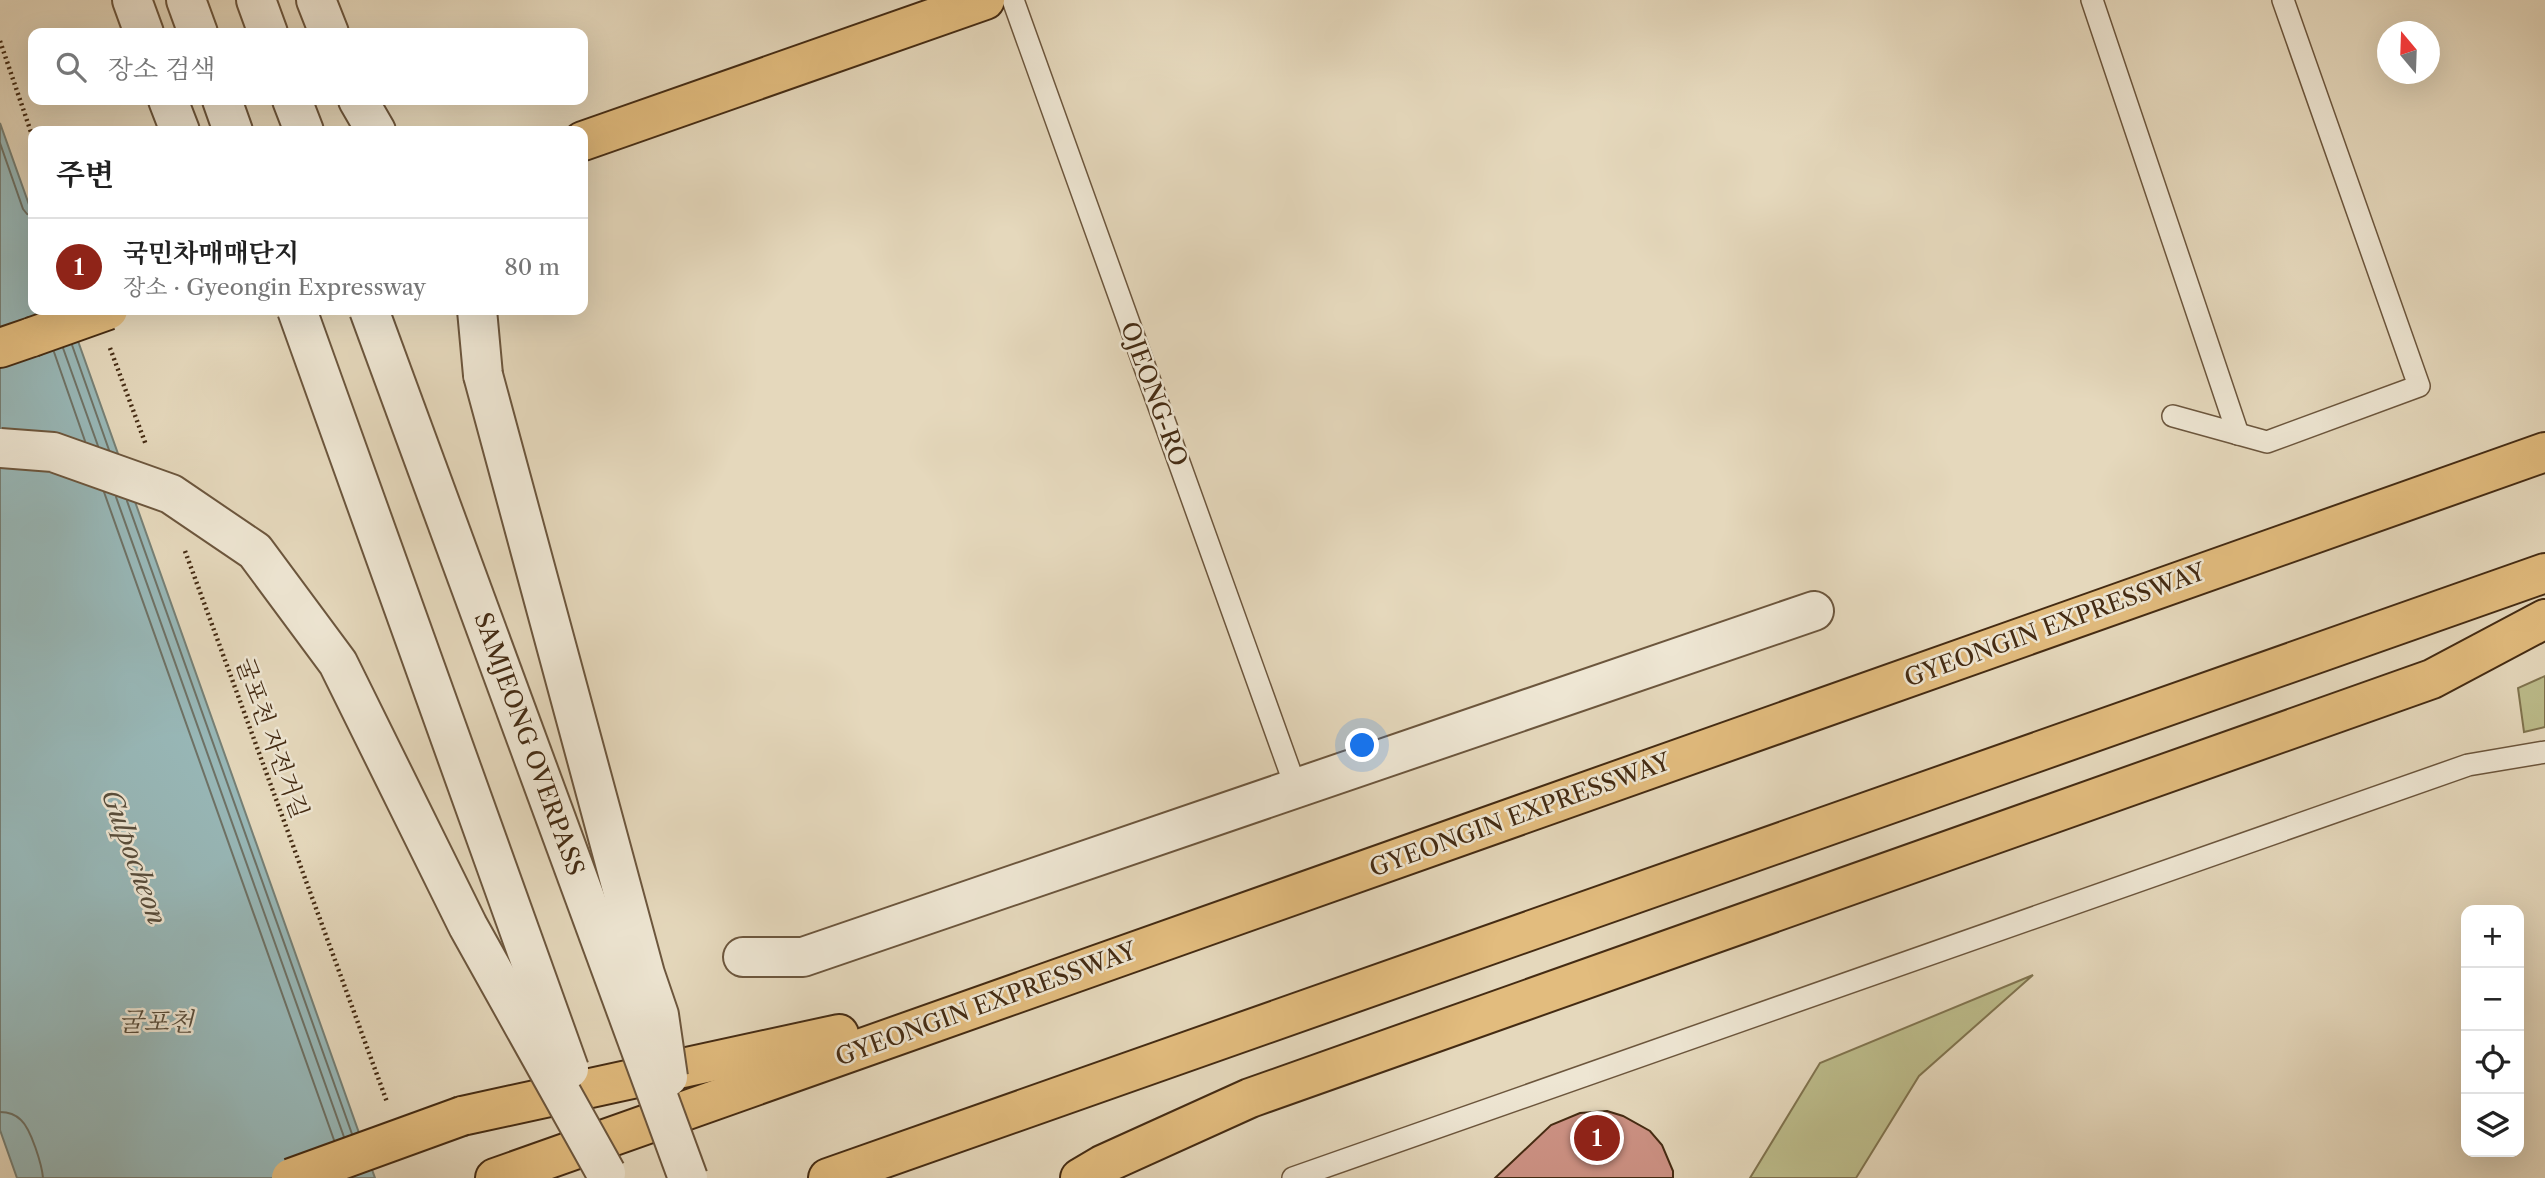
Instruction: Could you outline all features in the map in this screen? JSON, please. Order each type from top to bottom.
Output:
[{"type":"main road","points":[[601,132],[985,0]]},
{"type":"main road","points":[[0,348],[107,323]]},
{"type":"main road","name":"GYEONGIN EXPRESSWAY","points":[[495,1178],[2545,452]]},
{"type":"main road","points":[[828,1178],[2545,573]]},
{"type":"main road","points":[[1080,1178],[1102,1165],[1250,1098],[2432,679],[2545,619]]},
{"type":"main road","points":[[291,1178],[462,1116],[998,1000]]},
{"type":"street","points":[[132,0],[142,28]]},
{"type":"street","points":[[186,0],[196,28]]},
{"type":"street","points":[[256,0],[266,28]]},
{"type":"street","points":[[316,0],[327,28]]},
{"type":"street","points":[[170,105],[178,126]]},
{"type":"street","points":[[224,105],[231,126]]},
{"type":"street","points":[[294,105],[302,126]]},
{"type":"street","points":[[361,105],[373,126]]},
{"type":"street","points":[[588,154],[601,132]]},
{"type":"street","points":[[299,315],[607,1175]]},
{"type":"street","name":"SAMJEONG OVERPASS","points":[[371,315],[684,1166]]},
{"type":"street","points":[[477,315],[483,375],[638,947],[659,1015],[684,1166]]},
{"type":"street","points":[[0,448],[53,452],[172,494],[255,551],[338,663],[468,926],[607,1175]]},
{"type":"street","points":[[743,957],[803,957],[1814,611]]},
{"type":"lane","name":"OJEONG-RO","points":[[1013,0],[1296,788]]},
{"type":"lane","points":[[2092,0],[2238,434]]},
{"type":"lane","points":[[2173,416],[2267,442],[2419,386],[2283,0]]},
{"type":"lane","points":[[1293,1178],[2468,765],[2545,752]]},
{"type":"path","points":[[0,41],[29,126]]},
{"type":"path","points":[[107,323],[148,452]]},
{"type":"path","name":"굴포천 자전거길","points":[[182,543],[391,1113]]},
{"type":"green space","points":[[2545,676],[2545,727],[2524,732],[2518,688]]},
{"type":"green space","points":[[2033,975],[1919,1076],[1856,1178],[1750,1178],[1820,1063]]},
{"type":"water","name":"굴포천","points":[[0,123],[28,202],[28,315],[69,315],[375,1178],[17,1178],[0,1130]]},
{"type":"building","points":[[1607,1111],[1623,1116],[1650,1131],[1662,1145],[1673,1171],[1673,1178],[1495,1178],[1551,1125],[1580,1113]]},
{"type":"place","name":"국민차매매단지","points":[[1597,1138]]},
{"type":"water label","name":"Gulpocheon","points":[[134,857]]}]
